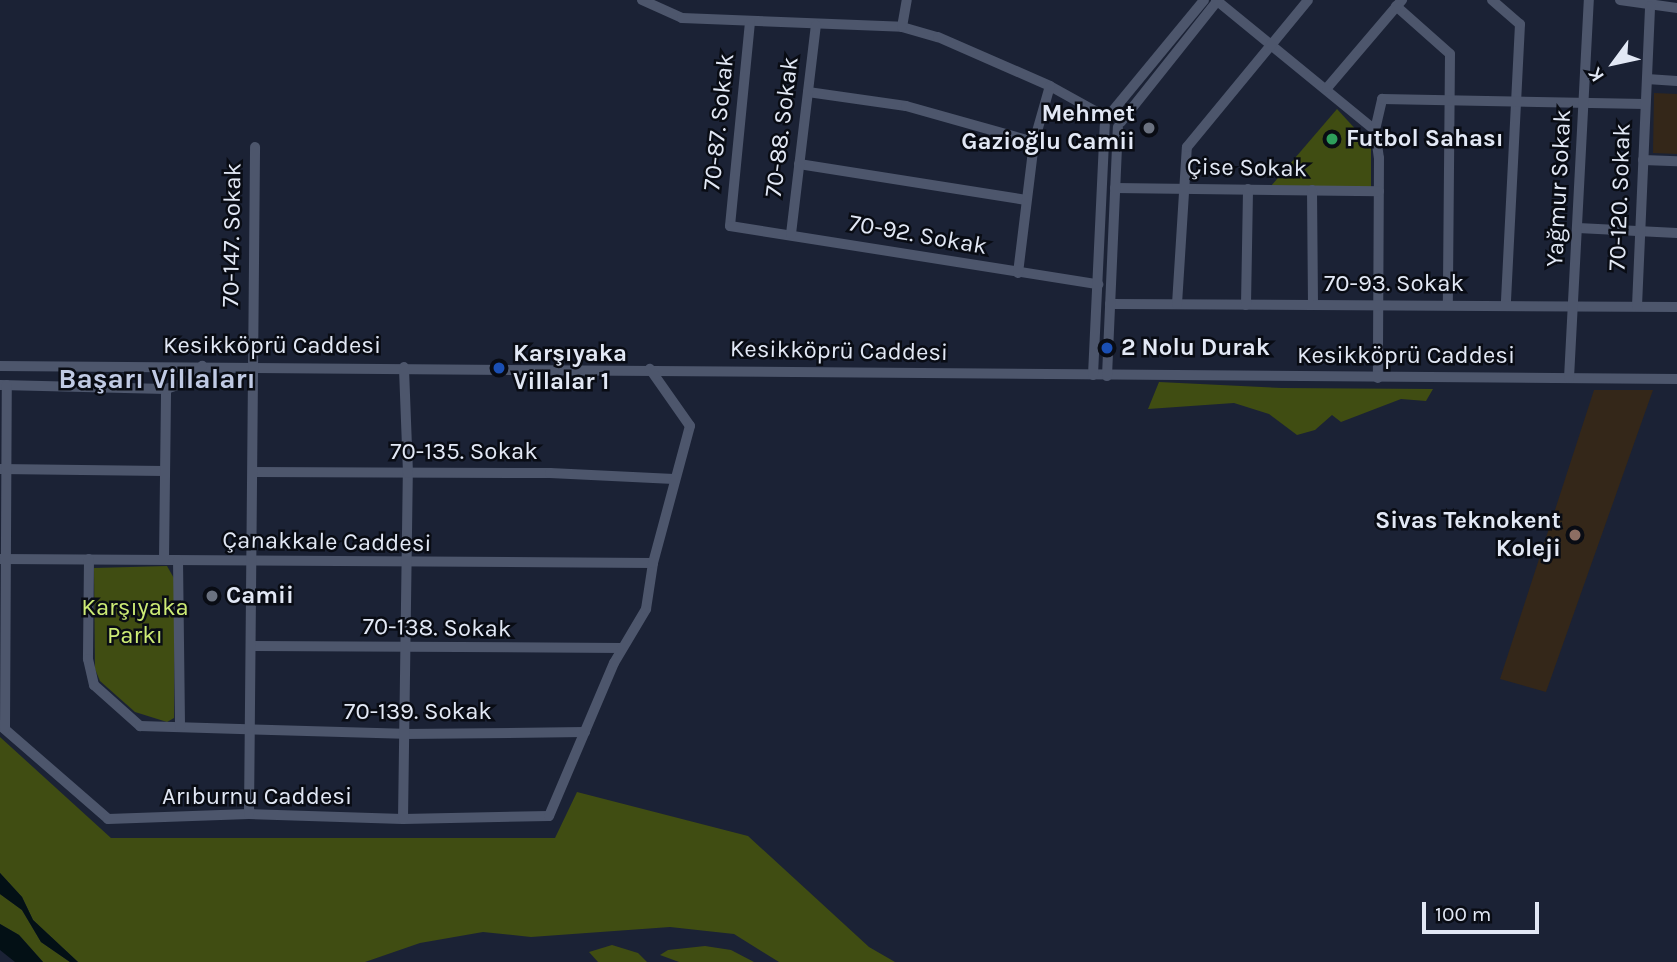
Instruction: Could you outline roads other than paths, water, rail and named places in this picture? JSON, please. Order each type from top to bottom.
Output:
[{"type":"street","points":[[642,0],[682,18],[902,27],[938,37],[1050,86],[1119,124]]},
{"type":"street","points":[[902,27],[908,0]]},
{"type":"street","points":[[1093,375],[1107,118],[1203,0]]},
{"type":"street","points":[[1107,376],[1119,124],[1217,0],[1375,130]]},
{"type":"street","points":[[1177,304],[1187,148],[1308,0]]},
{"type":"street","points":[[1492,0],[1520,24],[1506,305]]},
{"type":"street","name":"Yağmur Sokak","points":[[1569,378],[1589,0]]},
{"type":"street","points":[[1620,0],[1677,8]]},
{"type":"street","points":[[1327,88],[1399,3],[1450,54],[1448,305]]},
{"type":"street","name":"70-120. Sokak","points":[[1637,306],[1650,6]]},
{"type":"street","name":"70-87. Sokak","points":[[730,226],[750,22]]},
{"type":"street","name":"70-88. Sokak","points":[[790,234],[816,25]]},
{"type":"street","points":[[1647,79],[1677,81]]},
{"type":"street","points":[[1018,273],[1034,142],[1050,86]]},
{"type":"street","points":[[808,92],[906,106],[1034,142]]},
{"type":"street","points":[[1378,378],[1379,191],[1375,130],[1382,99],[1515,99],[1646,104]]},
{"type":"street","name":"70-147. Sokak","points":[[249,814],[255,147]]},
{"type":"street","points":[[1643,160],[1677,161]]},
{"type":"street","points":[[799,164],[1026,200]]},
{"type":"street","name":"Çise Sokak","points":[[1115,188],[1379,191]]},
{"type":"street","points":[[1246,304],[1248,189]]},
{"type":"street","points":[[1312,190],[1313,305]]},
{"type":"street","name":"70-92. Sokak","points":[[730,226],[1098,284]]},
{"type":"street","points":[[1578,229],[1677,233]]},
{"type":"street","name":"70-93. Sokak","points":[[1110,304],[1677,307]]},
{"type":"street","points":[[1,366],[6,385],[2,469],[3,727]]},
{"type":"street","name":"Kesikköprü Caddesi","points":[[1,366],[404,367],[1107,376],[1677,379]]},
{"type":"street","points":[[6,385],[15,366]]},
{"type":"street","points":[[164,559],[166,389],[186,382],[202,366]]},
{"type":"street","points":[[403,819],[408,473],[404,367]]},
{"type":"street","points":[[585,732],[622,648],[646,609],[653,564],[690,426],[650,369]]},
{"type":"street","name":"Kesikköprü Caddesi","points":[[6,385],[166,389]]},
{"type":"street","points":[[2,469],[164,471]]},
{"type":"street","name":"70-135. Sokak","points":[[254,472],[674,479]]},
{"type":"street","name":"Çanakkale Caddesi","points":[[3,559],[164,559],[405,565],[653,564]]},
{"type":"street","name":"70-139. Sokak","points":[[89,559],[88,659],[94,685],[140,726],[403,734],[585,732]]},
{"type":"street","points":[[178,560],[180,727]]},
{"type":"street","name":"70-138. Sokak","points":[[251,646],[405,649],[622,648]]},
{"type":"street","name":"Arıburnu Caddesi","points":[[3,727],[108,819],[249,814],[403,819],[549,816],[585,732]]},
{"type":"place","name":"Mehmet Gazioğlu Camii","points":[[1149,128]]},
{"type":"place","name":"Futbol Sahası","points":[[1332,139]]},
{"type":"place","name":"2 Nolu Durak","points":[[1107,348]]},
{"type":"place","name":"Karşıyaka Villalar 1","points":[[499,368]]},
{"type":"place","name":"Sivas Teknokent Koleji","points":[[1575,535]]},
{"type":"place","name":"Camii","points":[[212,596]]},
{"type":"district","name":"Başarı Villaları","points":[[157,379]]},
{"type":"park label","name":"Karşıyaka Parkı","points":[[135,622]]}]
